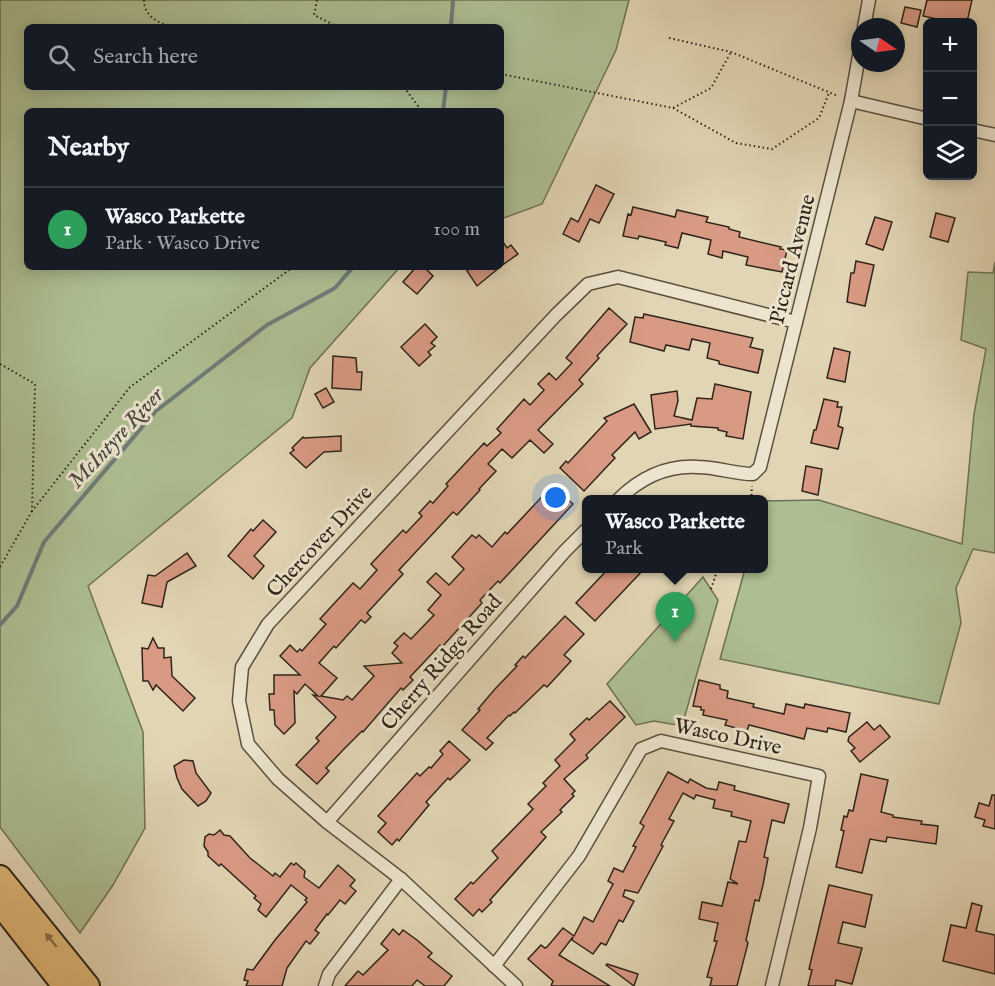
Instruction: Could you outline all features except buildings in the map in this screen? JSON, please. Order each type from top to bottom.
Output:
[{"type":"highway","points":[[0,877],[88,986]]},
{"type":"highway","points":[[0,904],[64,986]]},
{"type":"street","points":[[866,18],[869,0]]},
{"type":"street","name":"Piccard Avenue","points":[[623,495],[634,484],[655,473],[677,468],[698,466],[737,474],[753,474],[760,467],[856,72]]},
{"type":"street","points":[[850,101],[923,118]]},
{"type":"street","points":[[977,131],[995,135]]},
{"type":"street","name":"Chercover Drive","points":[[516,986],[401,879],[327,822],[278,779],[248,744],[239,701],[242,667],[268,624],[556,315],[588,284],[618,277],[796,322]]},
{"type":"street","name":"Cherry Ridge Road","points":[[327,822],[582,534]]},
{"type":"street","name":"Wasco Drive","points":[[494,966],[579,856],[640,749],[661,741],[819,776],[810,828],[772,986]]},
{"type":"street","points":[[325,986],[329,974],[401,879]]},
{"type":"path","points":[[144,0],[144,8],[148,15],[166,24]]},
{"type":"path","points":[[317,0],[314,15],[332,24]]},
{"type":"path","points":[[669,38],[731,52],[850,101]]},
{"type":"path","points":[[673,108],[711,88],[731,52]]},
{"type":"path","points":[[504,75],[673,108],[736,143],[772,149],[819,118],[830,93]]},
{"type":"path","points":[[406,90],[417,108]]},
{"type":"path","points":[[0,567],[32,511],[130,387],[289,270]]},
{"type":"path","points":[[0,364],[35,384],[32,511]]},
{"type":"path","points":[[711,589],[716,573]]},
{"type":"green space","points":[[0,0],[629,0],[616,50],[542,204],[504,218],[504,108],[24,108],[24,270],[397,270],[310,368],[292,418],[88,586],[143,732],[145,828],[113,885],[80,933],[0,827]]},
{"type":"green space","points":[[995,262],[995,553],[973,549],[956,588],[961,623],[939,704],[720,659],[744,573],[768,573],[768,501],[819,500],[962,544],[974,414],[986,349],[961,340],[968,272],[993,273]]},
{"type":"green space","points":[[703,577],[718,600],[682,726],[654,721],[636,725],[607,684]]},
{"type":"waterway","name":"McIntyre River","points":[[451,24],[453,0]]},
{"type":"waterway","name":"McIntyre River","points":[[443,108],[446,90]]},
{"type":"waterway","name":"McIntyre River","points":[[0,625],[17,606],[44,542],[156,411],[267,325],[335,288],[350,270]]},
{"type":"place","name":"Wasco Parkette","points":[[675,642]]}]
